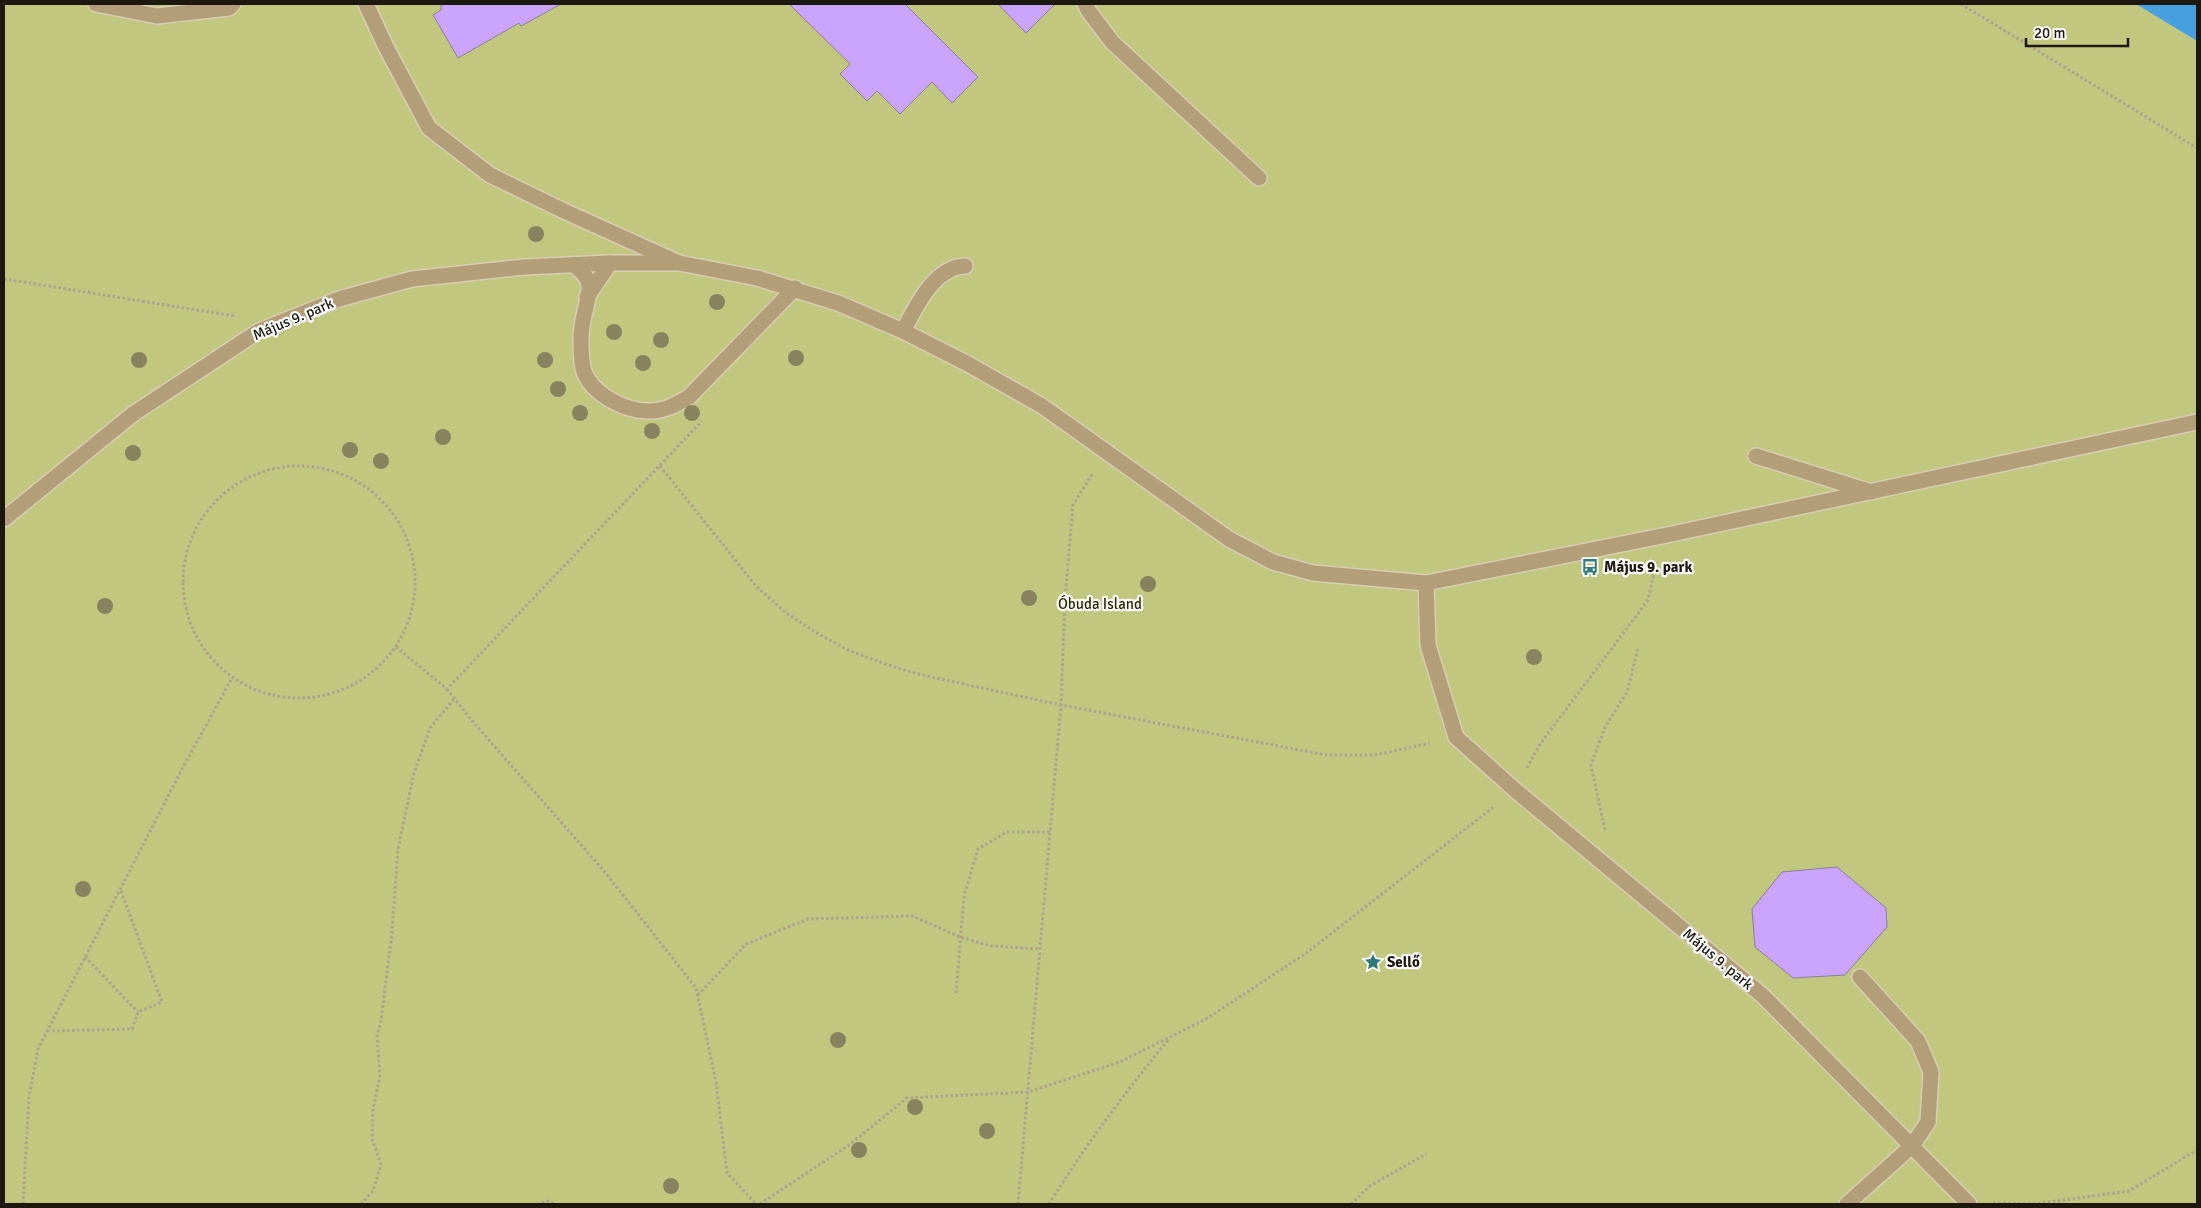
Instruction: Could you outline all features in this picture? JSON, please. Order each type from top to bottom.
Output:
[{"type":"street","points":[[96,4],[157,16],[229,8],[233,4]]},
{"type":"street","points":[[366,4],[386,47],[429,128],[490,175],[564,212],[680,263],[757,278],[795,288],[838,303],[902,331],[968,364],[1042,406],[1230,539],[1273,562],[1313,573],[1426,583],[1667,535],[2197,422]]},
{"type":"street","points":[[1085,4],[1112,42],[1260,178]]},
{"type":"street","name":"Május 9. park","points":[[4,519],[133,414],[259,331],[339,299],[412,279],[524,267],[680,263]]},
{"type":"street","points":[[586,298],[610,264]]},
{"type":"street","points":[[574,265],[584,273],[589,286],[581,329],[582,364],[591,384],[604,396],[620,405],[635,410],[651,412],[668,409],[689,397],[795,288]]},
{"type":"street","points":[[902,331],[920,300],[945,271],[965,266]]},
{"type":"street","points":[[1756,456],[1871,492]]},
{"type":"street","points":[[1426,583],[1428,645],[1456,737]]},
{"type":"street","name":"Május 9. park","points":[[1456,737],[1515,790],[1763,996],[1969,1204]]},
{"type":"street","points":[[1847,1204],[1912,1146],[1928,1122],[1931,1072],[1918,1041],[1860,977]]},
{"type":"path","points":[[1961,4],[2197,148]]},
{"type":"path","points":[[4,279],[234,316],[259,331]]},
{"type":"path","points":[[447,689],[706,416]]},
{"type":"path","points":[[1018,1204],[1061,706],[1065,599],[1073,505],[1106,452]]},
{"type":"path","points":[[298,465],[329,469],[358,481],[383,501],[402,526],[413,556],[416,588],[410,618],[396,647],[375,671],[347,689],[316,698],[284,698],[253,690],[232,678],[204,650],[189,622],[182,591],[185,559],[195,529],[213,504],[238,483],[266,470],[298,465]]},
{"type":"path","points":[[660,466],[756,586],[785,612],[815,632],[848,650],[922,675],[1061,706],[1326,755],[1376,755],[1456,737]]},
{"type":"path","points":[[760,1204],[850,1145],[907,1098],[1028,1092],[1120,1062],[1206,1019],[1305,954],[1515,790],[1540,744],[1648,600],[1654,568],[1667,535]]},
{"type":"path","points":[[396,647],[447,689],[604,871],[696,988],[716,1082],[728,1173],[756,1204]]},
{"type":"path","points":[[1608,866],[1609,845],[1591,765],[1606,727],[1627,692],[1638,648]]},
{"type":"path","points":[[23,1204],[29,1097],[38,1049],[120,888],[232,678]]},
{"type":"path","points":[[360,1204],[373,1191],[381,1164],[372,1139],[373,1109],[380,1076],[377,1038],[382,1021],[392,932],[398,849],[414,773],[430,728],[454,699]]},
{"type":"path","points":[[956,993],[964,896],[978,850],[1007,832],[1050,832]]},
{"type":"path","points":[[47,1031],[132,1029],[138,1012],[162,1002],[120,888]]},
{"type":"path","points":[[697,995],[746,944],[808,919],[912,916],[960,937],[991,946],[1040,950]]},
{"type":"path","points":[[85,957],[138,1012]]},
{"type":"path","points":[[1049,1204],[1076,1161],[1122,1096],[1171,1036]]},
{"type":"path","points":[[1969,1204],[2034,1204],[2129,1191],[2197,1150]]},
{"type":"path","points":[[1351,1204],[1370,1186],[1426,1154]]},
{"type":"path","points":[[537,1204],[548,1201],[555,1204]]},
{"type":"green space","name":"Óbuda Island","points":[[4,4],[2160,4],[2160,18],[2197,41],[2197,1204],[4,1204]]},
{"type":"water","points":[[2136,4],[2197,4],[2197,41]]},
{"type":"building","points":[[441,4],[561,4],[521,26],[519,23],[458,58],[433,15],[441,10]]},
{"type":"building","points":[[789,4],[905,4],[978,77],[952,103],[932,82],[900,114],[877,91],[867,101],[840,74],[850,64]]},
{"type":"building","points":[[998,4],[1055,4],[1026,33]]},
{"type":"building","points":[[1837,867],[1886,908],[1887,927],[1845,975],[1793,978],[1755,947],[1752,909],[1782,872]]},
{"type":"place","name":"Május 9. park","points":[[1590,567]]},
{"type":"place","name":"Sellő","points":[[1373,962]]}]
